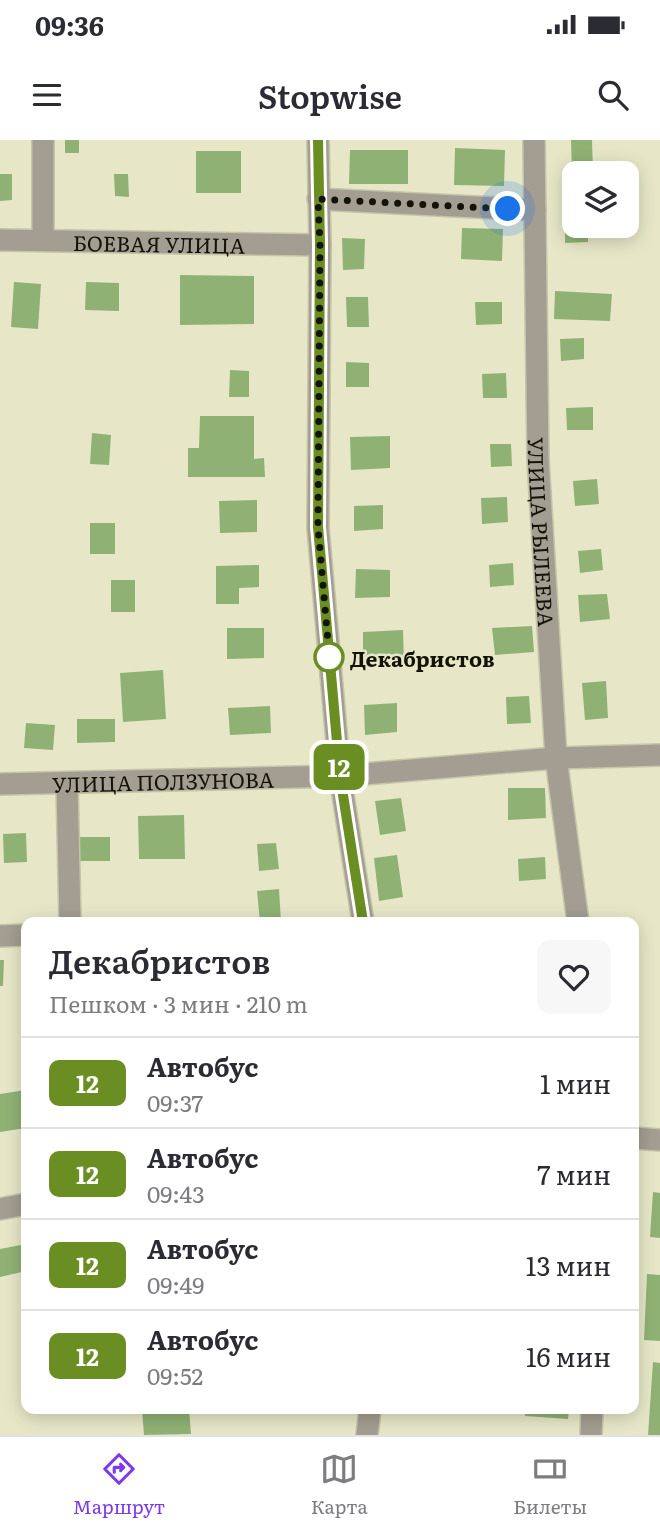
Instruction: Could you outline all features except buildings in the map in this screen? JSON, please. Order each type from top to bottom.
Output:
[{"type":"street","points":[[43,140],[43,240]]},
{"type":"street","points":[[318,140],[318,527],[340,776],[362,917]]},
{"type":"street","name":"УЛИЦА РЫЛЕЕВА","points":[[534,140],[538,460],[556,758],[577,917]]},
{"type":"street","points":[[318,199],[535,211]]},
{"type":"street","name":"БОЕВАЯ УЛИЦА","points":[[0,240],[320,245]]},
{"type":"street","name":"УЛИЦА ПОЛЗУНОВА","points":[[0,784],[340,776],[556,758],[660,755]]},
{"type":"street","points":[[67,783],[70,917]]},
{"type":"street","points":[[0,936],[21,935]]},
{"type":"street","points":[[639,1138],[660,1140]]},
{"type":"street","points":[[0,1209],[21,1205]]},
{"type":"street","points":[[367,1435],[369,1414]]},
{"type":"street","points":[[591,1435],[593,1414]]},
{"type":"bus line","name":"12","points":[[318,140],[318,527],[340,776],[362,917]]},
{"type":"place","name":"Декабристов","points":[[329,657]]},
{"type":"route","points":[[329,657],[330,665],[318,527],[318,199],[508,209]]}]
